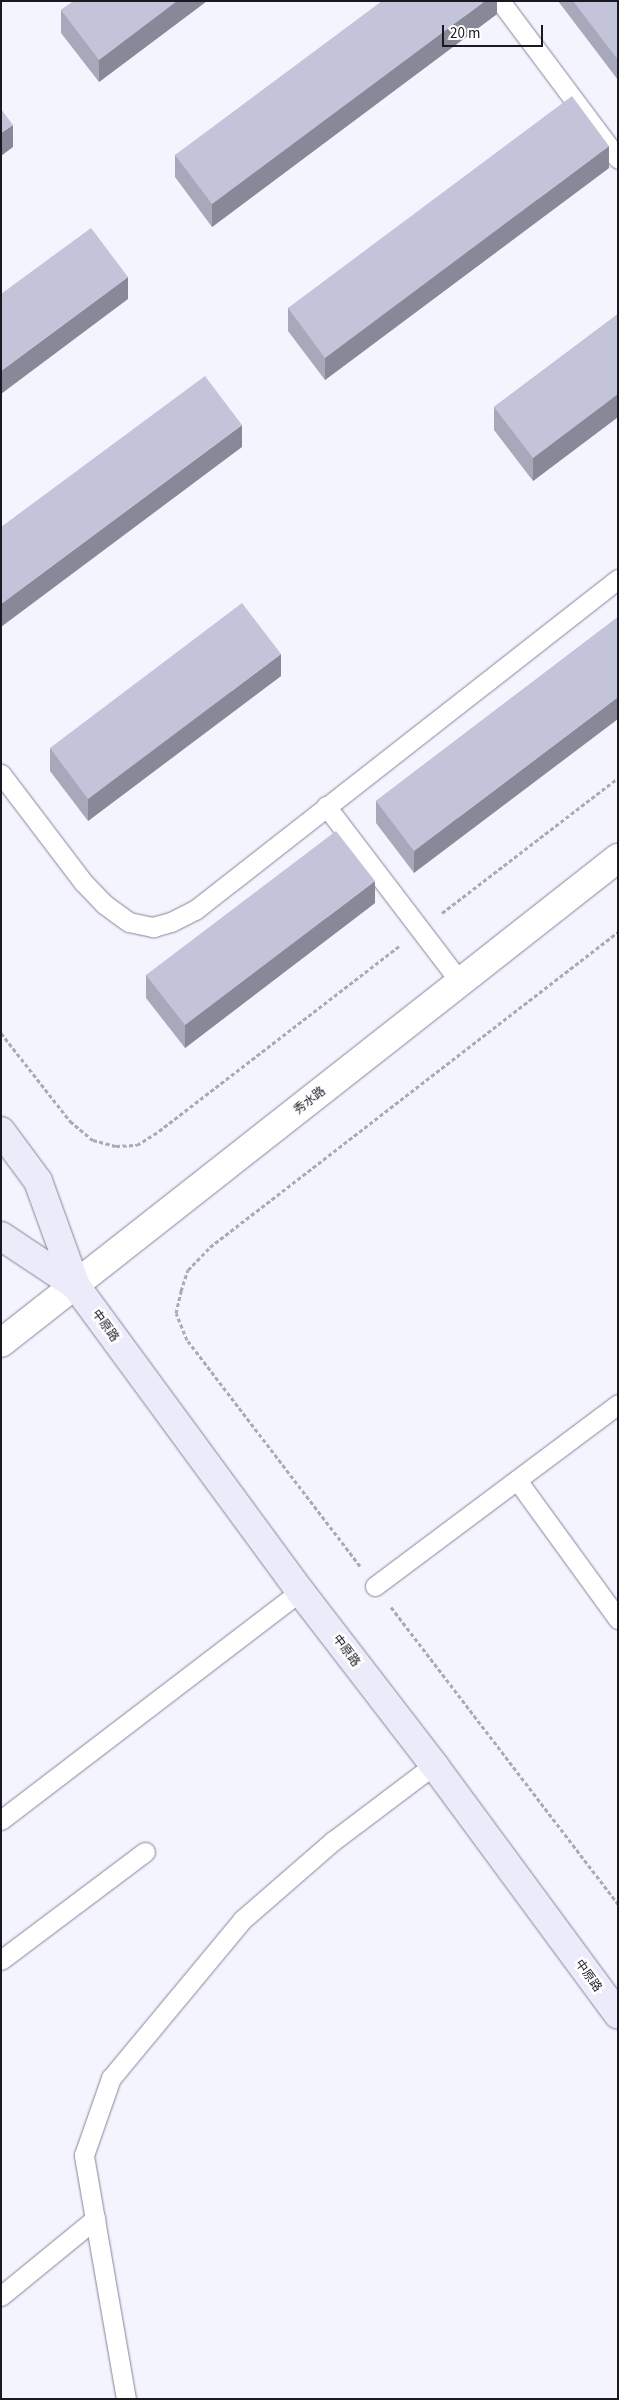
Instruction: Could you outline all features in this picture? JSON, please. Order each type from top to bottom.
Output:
[{"type":"main road","name":"中原路","points":[[1,1131],[38,1181],[76,1286],[300,1591],[434,1765],[618,2015]]},
{"type":"main road","name":"中原路","points":[[1,1236],[76,1286]]},
{"type":"street","name":"秀水路","points":[[1,1343],[76,1286],[618,858]]},
{"type":"lane","points":[[500,1],[618,159]]},
{"type":"lane","points":[[1,774],[83,882],[104,904],[129,922],[153,927],[171,922],[195,910],[618,579]]},
{"type":"lane","points":[[326,806],[460,982]]},
{"type":"lane","points":[[375,1586],[618,1404]]},
{"type":"lane","points":[[517,1480],[614,1607]]},
{"type":"lane","points":[[1,1820],[300,1591]]},
{"type":"lane","points":[[126,2399],[84,2154],[112,2078],[242,1920],[333,1840],[434,1765]]},
{"type":"lane","points":[[1,1960],[145,1852]]},
{"type":"lane","points":[[1,2296],[95,2219]]},
{"type":"path","points":[[1,1033],[70,1121],[92,1140],[116,1146],[137,1145],[159,1131],[618,778]]},
{"type":"path","points":[[618,932],[210,1247],[188,1270],[180,1291],[176,1313],[187,1340],[618,1904]]},
{"type":"building","points":[[74,1],[177,1],[99,60],[61,10]]},
{"type":"building","points":[[382,1],[485,1],[212,204],[175,155]]},
{"type":"building","points":[[573,1],[618,1],[618,60]]},
{"type":"building","points":[[572,96],[609,146],[325,358],[288,308]]},
{"type":"building","points":[[1,109],[13,125],[1,133]]},
{"type":"building","points":[[91,228],[128,277],[1,371],[1,294]]},
{"type":"building","points":[[618,314],[618,394],[533,458],[494,407]]},
{"type":"building","points":[[205,376],[242,425],[1,604],[1,527]]},
{"type":"building","points":[[242,603],[281,654],[88,799],[50,748]]},
{"type":"building","points":[[618,617],[618,697],[414,851],[376,801]]},
{"type":"building","points":[[336,831],[375,881],[185,1025],[146,975]]}]
